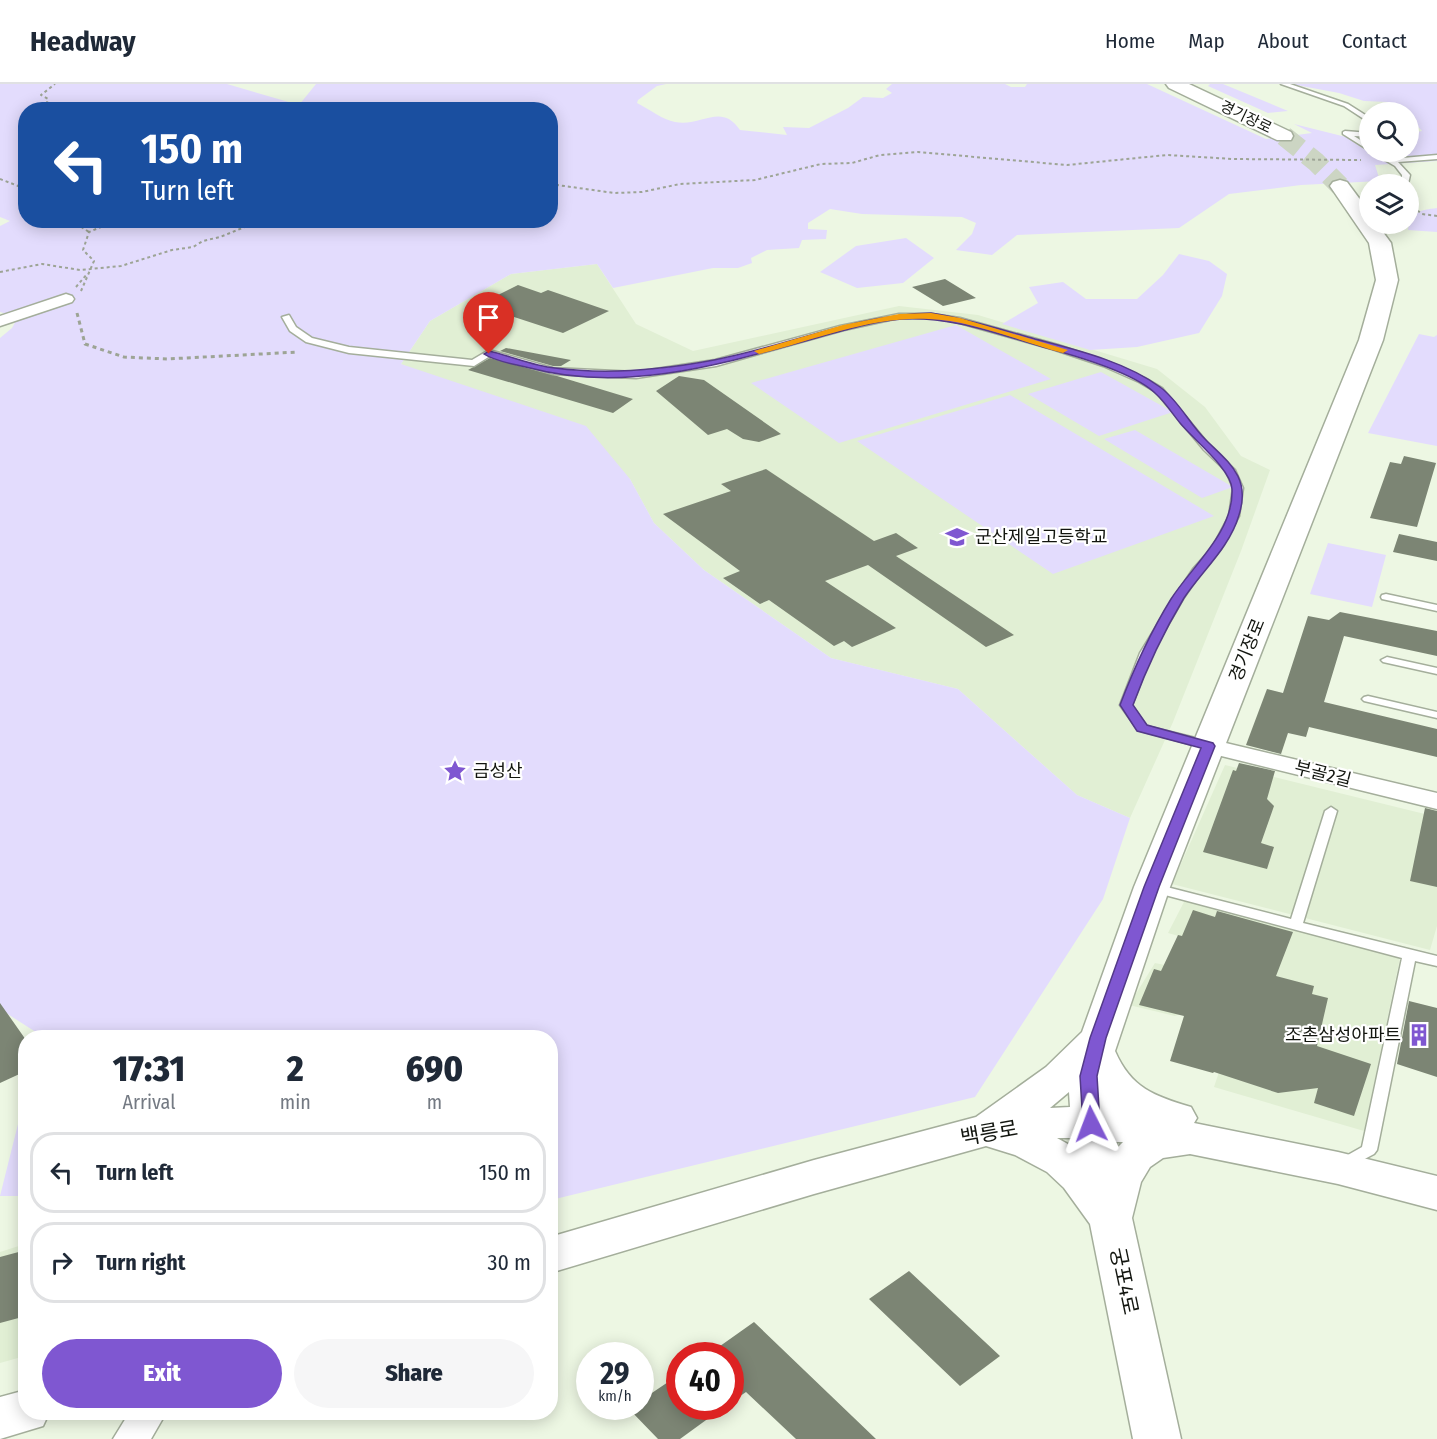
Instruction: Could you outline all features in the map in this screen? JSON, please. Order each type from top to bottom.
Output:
[{"type":"street","name":"경기장로","points":[[1175,84],[1284,136]]},
{"type":"street","name":"경기장로","points":[[1340,186],[1359,204]]},
{"type":"street","name":"경기장로","points":[[1091,1124],[1089,1076],[1097,1044],[1152,887],[1371,340],[1387,280],[1380,243],[1382,234]]},
{"type":"street","points":[[0,321],[74,300]]},
{"type":"street","name":"부골2길","points":[[1209,746],[1437,801]]},
{"type":"street","points":[[986,1130],[1025,1106],[1070,1070],[1097,1044]]},
{"type":"street","points":[[1097,1044],[1104,1074],[1124,1097],[1139,1107],[1338,1168]]},
{"type":"street","name":"백릉로","points":[[558,1253],[814,1177],[986,1130],[1062,1122],[1143,1128],[1338,1168],[1437,1193]]},
{"type":"street","name":"궁포4로","points":[[1091,1124],[1111,1222],[1164,1436]]},
{"type":"street","points":[[986,1130],[1024,1140],[1052,1155],[1078,1175],[1111,1222]]},
{"type":"street","points":[[1111,1222],[1118,1185],[1130,1158],[1154,1144],[1195,1139]]},
{"type":"street","points":[[0,1418],[18,1413]]},
{"type":"street","points":[[131,1439],[144,1420]]},
{"type":"lane","points":[[1284,84],[1346,105],[1359,114]]},
{"type":"lane","points":[[1359,134],[1345,133],[1359,142]]},
{"type":"lane","points":[[1419,158],[1437,157]]},
{"type":"lane","points":[[1390,162],[1405,174]]},
{"type":"lane","points":[[286,317],[293,329],[309,340],[349,350],[474,363],[489,354],[553,371],[636,375],[716,363],[843,327],[899,316],[931,316],[957,320],[1055,347],[1106,364],[1142,380],[1159,390],[1197,436],[1230,470],[1238,488],[1234,516],[1216,549],[1197,571],[1178,599],[1146,653],[1126,705],[1142,728],[1209,746]]},
{"type":"lane","points":[[1386,597],[1437,608]]},
{"type":"lane","points":[[1387,660],[1437,671]]},
{"type":"lane","points":[[1368,699],[1437,715]]},
{"type":"lane","points":[[1296,924],[1331,811]]},
{"type":"lane","points":[[1152,887],[1437,961]]},
{"type":"lane","points":[[1338,1168],[1369,1150],[1408,955]]},
{"type":"path","points":[[47,102],[48,99],[42,95],[55,84]]},
{"type":"path","points":[[558,185],[600,192],[642,192],[680,184],[755,180],[821,164],[852,163],[880,155],[918,152],[1067,165],[1167,155],[1233,159],[1359,161]]},
{"type":"path","points":[[0,179],[18,186]]},
{"type":"path","points":[[1419,211],[1437,216]]},
{"type":"path","points":[[83,228],[89,232]]},
{"type":"path","points":[[99,228],[89,232],[83,250],[93,258],[92,269],[74,300],[85,344],[124,357],[167,358],[349,350]]},
{"type":"path","points":[[0,272],[42,264],[55,264],[70,269],[121,266],[172,250],[193,247],[238,228]]},
{"type":"shaded area","points":[[0,84],[227,84],[289,102],[18,102],[18,228],[558,228],[558,102],[301,102],[316,84],[666,84],[657,86],[637,103],[670,121],[685,123],[718,116],[733,122],[740,130],[787,135],[783,127],[809,128],[848,108],[863,97],[883,98],[892,93],[886,89],[892,84],[1005,84],[1011,87],[1025,87],[1027,84],[1147,84],[1266,139],[1312,133],[1294,124],[1346,137],[1359,146],[1359,162],[1419,162],[1419,132],[1422,131],[1419,128],[1419,102],[1364,101],[1339,93],[1291,84],[1437,84],[1437,161],[1375,165],[1378,174],[1359,174],[1359,182],[1301,185],[1229,194],[1179,228],[1017,235],[992,255],[956,250],[972,234],[976,223],[962,217],[862,214],[830,209],[808,223],[808,229],[827,230],[826,239],[802,240],[799,248],[767,250],[751,258],[752,263],[738,268],[713,268],[613,288],[597,264],[511,274],[430,321],[401,364],[586,426],[630,479],[654,523],[704,570],[831,658],[958,689],[1077,795],[1130,818],[1103,899],[975,1097],[558,1198],[558,1030],[33,1030],[0,1009],[0,338],[12,328],[18,317],[0,312],[0,226],[10,221],[0,217]]},
{"type":"shaded area","points":[[1223,84],[1288,111],[1268,113],[1208,86]]},
{"type":"shaded area","points":[[1437,208],[1437,232],[1419,231],[1419,212]]},
{"type":"shaded area","points":[[906,238],[934,258],[903,283],[857,288],[820,272],[856,246]]},
{"type":"shaded area","points":[[1179,254],[1209,261],[1227,274],[1222,296],[1199,333],[1137,347],[1090,350],[1002,324],[1038,303],[1029,287],[1063,282],[1086,299],[1137,299],[1163,275]]},
{"type":"shaded area","name":"군산제일고등학교","points":[[597,264],[636,324],[693,351],[899,306],[978,315],[1157,369],[1205,407],[1241,456],[1270,470],[1241,551],[1173,722],[1130,818],[1077,795],[958,689],[831,658],[704,570],[654,523],[630,479],[401,364],[430,321],[511,274]]},
{"type":"shaded area","points":[[956,325],[1051,379],[839,443],[751,383]]},
{"type":"shaded area","points":[[1419,334],[1434,337],[1437,335],[1437,446],[1368,433]]},
{"type":"shaded area","points":[[1101,372],[1173,412],[1099,436],[1028,394]]},
{"type":"shaded area","points":[[1010,395],[1214,516],[1053,574],[857,441]]},
{"type":"shaded area","points":[[1135,430],[1233,487],[1202,498],[1104,439]]},
{"type":"shaded area","points":[[1328,543],[1386,555],[1372,607],[1310,594]]},
{"type":"shaded area","points":[[1225,765],[1437,817],[1437,926],[1430,950],[1172,884]]},
{"type":"shaded area","points":[[1185,900],[1400,958],[1364,1131],[1214,1087],[1238,1015],[1202,1005],[1175,1016],[1129,1005],[1155,963],[1229,978],[1263,960],[1168,933]]},
{"type":"shaded area","points":[[18,1124],[18,1196],[0,1196]]},
{"type":"shaded area","points":[[18,1246],[18,1358],[0,1363],[0,1252]]},
{"type":"building","points":[[945,279],[976,298],[943,306],[912,287]]},
{"type":"building","points":[[518,285],[541,293],[548,290],[609,311],[563,333],[478,305]]},
{"type":"building","points":[[506,348],[571,360],[561,366],[553,366],[500,351]]},
{"type":"building","points":[[490,358],[633,399],[613,413],[468,370]]},
{"type":"building","points":[[679,376],[704,380],[781,434],[759,442],[743,439],[727,429],[708,435],[656,391]]},
{"type":"building","points":[[1404,456],[1436,463],[1417,527],[1370,518],[1390,462],[1401,464]]},
{"type":"building","points":[[766,469],[874,541],[896,533],[918,548],[896,556],[1014,635],[986,647],[868,565],[825,581],[896,628],[852,647],[844,641],[834,646],[769,600],[760,604],[723,578],[740,571],[663,514],[731,491],[721,484]]},
{"type":"building","points":[[1399,534],[1437,542],[1437,561],[1393,552]]},
{"type":"building","points":[[1340,612],[1437,631],[1437,656],[1344,636],[1324,702],[1437,729],[1437,757],[1309,727],[1306,737],[1288,733],[1281,754],[1246,745],[1267,689],[1283,693],[1308,616],[1329,620]]},
{"type":"building","points":[[1239,763],[1275,771],[1267,799],[1274,806],[1261,843],[1274,847],[1267,869],[1203,852],[1233,770],[1236,771]]},
{"type":"building","points":[[1425,808],[1437,811],[1437,887],[1410,881]]},
{"type":"building","points":[[1193,910],[1215,917],[1217,911],[1293,932],[1276,976],[1314,986],[1312,994],[1328,998],[1317,1046],[1371,1064],[1354,1116],[1314,1103],[1318,1088],[1278,1093],[1214,1072],[1170,1061],[1184,1016],[1139,1005],[1154,969],[1161,971],[1178,935],[1182,936]]},
{"type":"building","name":"조촌삼성아파트","points":[[1409,1001],[1437,1008],[1437,1077],[1397,1064]]},
{"type":"building","points":[[0,1003],[19,1030],[18,1075],[0,1083]]},
{"type":"building","points":[[18,1252],[18,1318],[0,1323],[0,1257]]},
{"type":"building","points":[[909,1271],[1000,1356],[960,1386],[869,1299]]},
{"type":"building","points":[[754,1322],[876,1439],[796,1439],[746,1392],[744,1393],[744,1342],[726,1342]]},
{"type":"building","points":[[666,1383],[666,1420],[706,1420],[680,1439],[658,1439],[640,1420],[654,1420],[654,1392]]},
{"type":"tunnel","points":[[1284,136],[1316,162],[1340,186]]},
{"type":"slow traffic","points":[[759,351],[843,327],[899,316],[931,316],[957,320],[1063,350]]},
{"type":"place","name":"군산제일고등학교","points":[[957,537]]},
{"type":"place","name":"금성산","points":[[455,771]]},
{"type":"place","name":"조촌삼성아파트","points":[[1419,1035]]},
{"type":"route","points":[[489,354],[553,371],[636,375],[716,363],[843,327],[899,316],[931,316],[957,320],[1055,347],[1106,364],[1142,380],[1159,390],[1197,436],[1230,470],[1238,488],[1234,516],[1216,549],[1197,571],[1178,599],[1146,653],[1126,705],[1142,728],[1209,746],[1152,887],[1098,1038],[1089,1076],[1091,1124]]}]
